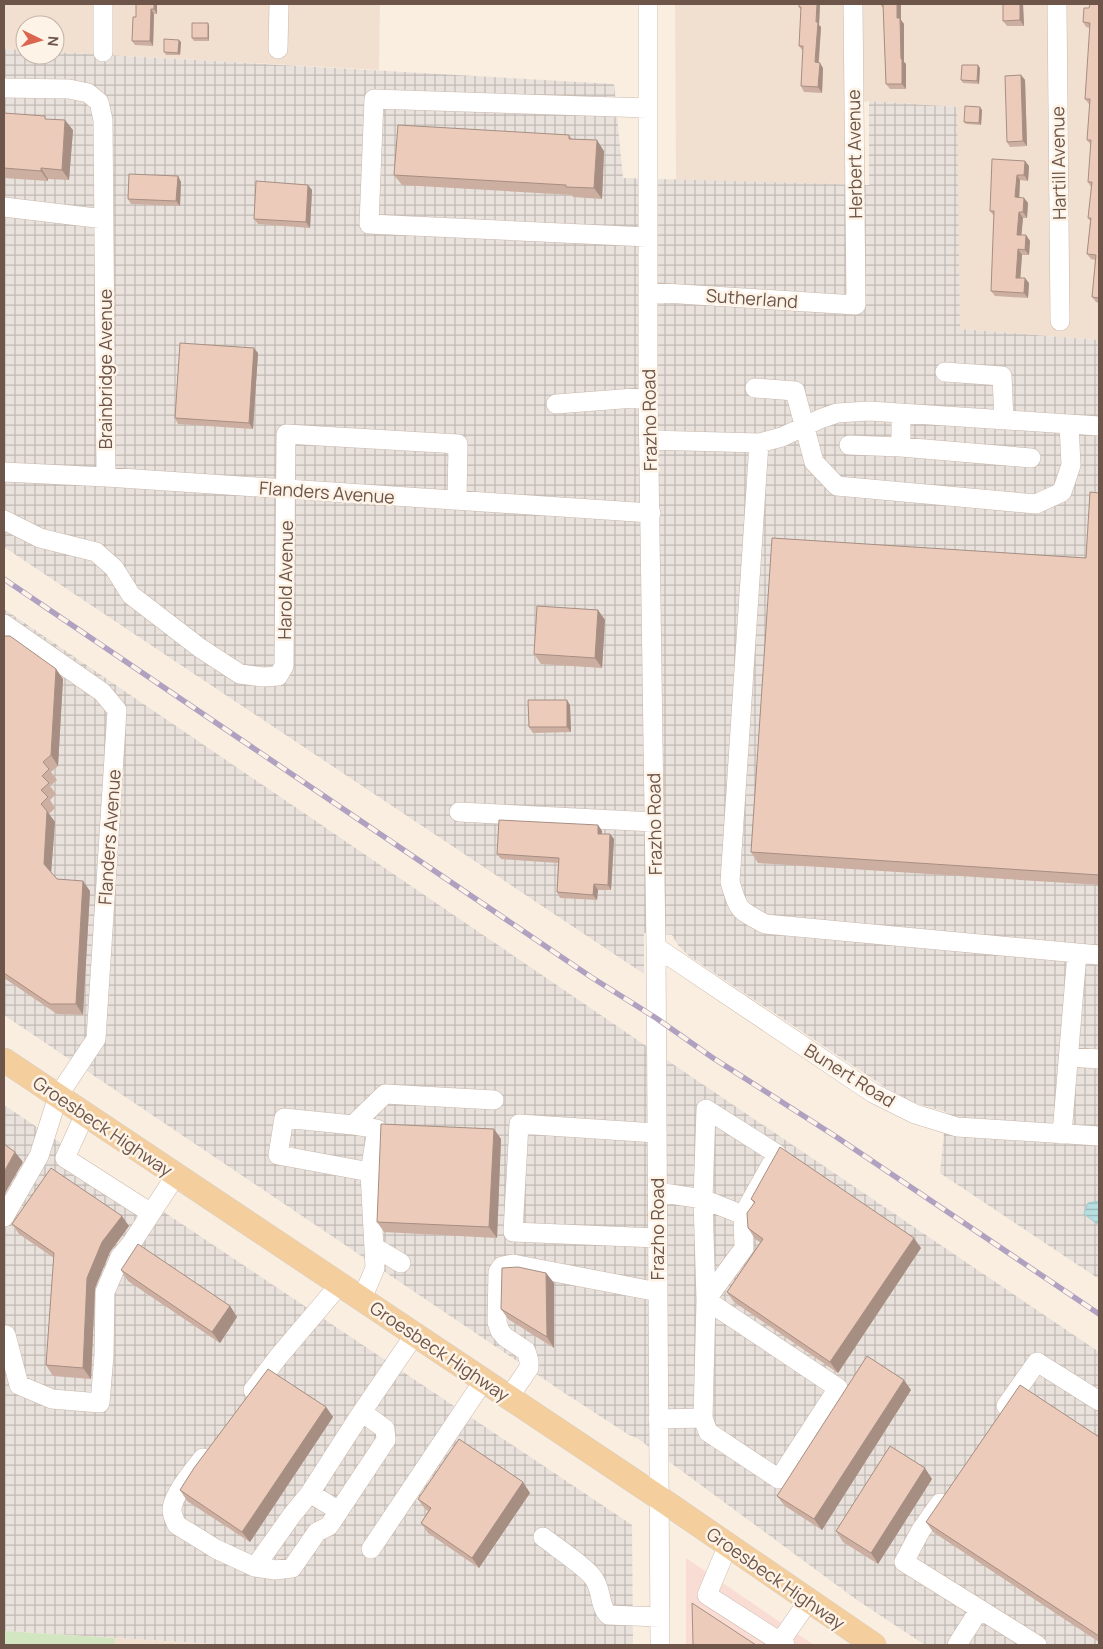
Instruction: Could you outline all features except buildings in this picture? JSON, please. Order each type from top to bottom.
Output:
[{"type":"main road","name":"Groesbeck Highway","points":[[4,1060],[728,1544],[874,1645]]},
{"type":"street","points":[[103,4],[103,52]]},
{"type":"street","points":[[278,48],[279,4]]},
{"type":"street","name":"Frazho Road","points":[[648,4],[648,397],[656,947],[660,1645]]},
{"type":"street","name":"Herbert Avenue","points":[[853,4],[856,305]]},
{"type":"street","name":"Hartill Avenue","points":[[1057,4],[1060,321]]},
{"type":"street","name":"Brainbridge Avenue","points":[[4,88],[69,89],[88,93],[99,102],[103,120],[106,477]]},
{"type":"street","points":[[648,108],[374,98],[370,224],[648,237]]},
{"type":"street","points":[[4,207],[104,219]]},
{"type":"street","name":"Sutherland","points":[[648,292],[856,305]]},
{"type":"street","points":[[945,372],[1002,376],[1004,420]]},
{"type":"street","points":[[755,388],[795,391],[814,462],[837,486],[1036,504],[1062,492],[1071,464],[1069,424]]},
{"type":"street","points":[[556,404],[648,397]]},
{"type":"street","points":[[649,440],[759,443],[782,437],[820,418],[837,413],[869,411],[1099,426]]},
{"type":"street","points":[[901,413],[901,447]]},
{"type":"street","name":"Harold Avenue","points":[[4,520],[40,538],[96,552],[114,568],[131,594],[200,648],[240,674],[263,677],[278,676],[284,666],[286,434],[458,444],[457,500]]},
{"type":"street","points":[[759,443],[730,882],[738,908],[765,924],[1099,955]]},
{"type":"street","points":[[849,445],[901,447],[1031,458]]},
{"type":"street","name":"Flanders Avenue","points":[[4,472],[651,513]]},
{"type":"street","name":"Flanders Avenue","points":[[4,624],[102,692],[117,710],[96,1039],[58,1096],[39,1156],[4,1217]]},
{"type":"street","points":[[459,812],[654,822]]},
{"type":"street","name":"Bunert Road","points":[[656,947],[873,1094],[899,1107],[957,1127],[1099,1136]]},
{"type":"street","points":[[1062,1134],[1077,953]]},
{"type":"street","points":[[1069,1057],[1099,1060]]},
{"type":"street","points":[[353,1126],[385,1094],[494,1100]]},
{"type":"street","points":[[706,1300],[744,1248],[743,1215],[777,1154],[706,1110],[703,1199],[706,1300],[703,1418],[708,1432],[779,1479],[838,1388],[706,1300]]},
{"type":"street","points":[[85,1114],[65,1158],[151,1213]]},
{"type":"street","points":[[362,1299],[375,1268],[370,1172],[377,1129],[284,1118],[278,1155],[370,1172]]},
{"type":"street","points":[[656,1133],[519,1124],[513,1232],[657,1238]]},
{"type":"street","points":[[6,1335],[19,1385],[52,1399],[100,1403],[104,1355],[105,1292],[120,1257],[131,1244],[176,1175]]},
{"type":"street","points":[[657,1192],[703,1199],[743,1215]]},
{"type":"street","points":[[374,1247],[401,1263]]},
{"type":"street","points":[[509,1397],[529,1368],[529,1361],[526,1352],[500,1332],[497,1322],[498,1272],[502,1266],[513,1264],[658,1292]]},
{"type":"street","points":[[243,1403],[279,1356],[340,1284]]},
{"type":"street","points":[[255,1567],[310,1493],[415,1334]]},
{"type":"street","points":[[998,1418],[1036,1362],[1099,1401]]},
{"type":"street","points":[[371,1549],[484,1380]]},
{"type":"street","points":[[214,1442],[176,1497],[172,1510],[177,1525],[216,1550],[255,1567],[275,1570],[292,1568],[317,1532],[329,1526],[386,1440],[385,1429],[362,1412]]},
{"type":"street","points":[[658,1420],[703,1418]]},
{"type":"street","points":[[951,1487],[921,1530],[904,1562],[1037,1645]]},
{"type":"street","points":[[310,1493],[339,1511]]},
{"type":"street","points":[[543,1537],[593,1576],[599,1588],[603,1610],[608,1615],[660,1617]]},
{"type":"street","points":[[728,1544],[707,1595],[781,1644],[809,1600]]},
{"type":"street","points":[[957,1645],[979,1610]]},
{"type":"shaded area","points":[[4,4],[380,4],[379,70],[65,53],[65,15],[15,15],[15,50],[4,49]]},
{"type":"shaded area","points":[[675,4],[1099,4],[1099,340],[960,329],[956,107],[869,101],[848,106],[848,185],[676,180]]},
{"type":"shaded area","points":[[4,49],[15,50],[15,65],[65,65],[65,53],[614,84],[623,178],[869,185],[869,101],[957,107],[960,329],[1099,340],[1099,1279],[940,1173],[946,1112],[912,1102],[885,1087],[689,956],[678,945],[672,935],[644,933],[644,974],[4,547]]},
{"type":"shaded area","points":[[4,609],[1099,1352],[1099,1645],[925,1645],[857,1600],[637,1438],[629,1435],[563,1392],[4,1015]]},
{"type":"shaded area","points":[[4,1105],[632,1525],[633,1645],[230,1645],[4,1631]]},
{"type":"shaded area","points":[[686,1558],[814,1645],[686,1645]]},
{"type":"shaded area","points":[[115,1638],[230,1645],[115,1645]]},
{"type":"green space","points":[[4,1631],[115,1638],[115,1645],[4,1645]]},
{"type":"water","points":[[1099,1201],[1099,1225],[1084,1214],[1088,1203]]},
{"type":"railway","points":[[4,579],[591,977],[835,1136],[1099,1314]]}]
